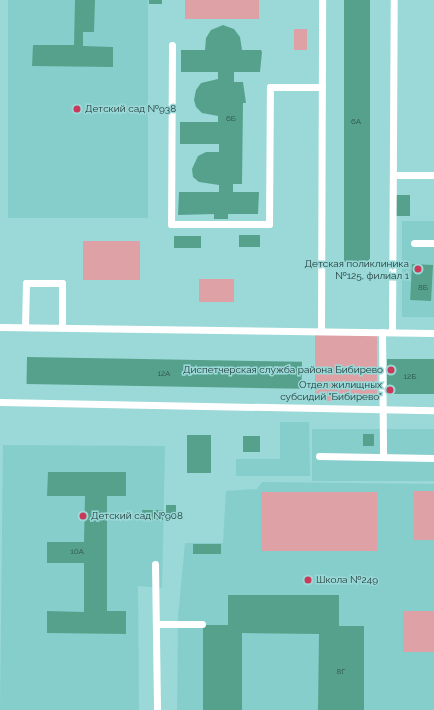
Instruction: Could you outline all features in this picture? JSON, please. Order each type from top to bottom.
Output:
[{"type":"lane","points":[[321,332],[322,0]]},
{"type":"lane","points":[[392,332],[394,0]]},
{"type":"lane","points":[[172,45],[171,224],[269,224],[270,87],[322,87]]},
{"type":"lane","points":[[393,175],[434,175]]},
{"type":"lane","points":[[414,243],[434,243]]},
{"type":"lane","points":[[25,327],[26,283],[54,283],[62,284],[62,328]]},
{"type":"lane","points":[[0,327],[434,333]]},
{"type":"lane","points":[[382,332],[383,457]]},
{"type":"lane","points":[[0,402],[434,410]]},
{"type":"lane","points":[[319,456],[434,458]]},
{"type":"lane","points":[[155,564],[157,710]]},
{"type":"lane","points":[[156,624],[202,624]]},
{"type":"shaded area","name":"Детский сад №938","points":[[8,0],[148,0],[148,218],[8,218]]},
{"type":"shaded area","points":[[185,0],[259,0],[259,19],[185,19]]},
{"type":"shaded area","points":[[294,29],[307,29],[307,50],[294,50]]},
{"type":"shaded area","name":"Детская поликлиника №125, филиал 1","points":[[402,221],[434,221],[434,317],[402,317]]},
{"type":"shaded area","points":[[83,241],[140,241],[140,280],[83,280]]},
{"type":"shaded area","points":[[199,279],[234,279],[234,302],[199,302]]},
{"type":"shaded area","points":[[315,333],[377,333],[377,401],[315,401]]},
{"type":"shaded area","points":[[280,422],[309,422],[310,476],[236,476],[236,459],[280,459]]},
{"type":"shaded area","points":[[312,429],[434,429],[434,481],[312,481]]},
{"type":"shaded area","name":"Детский сад №908","points":[[3,445],[165,446],[162,588],[138,586],[139,710],[0,710]]},
{"type":"shaded area","name":"Школа №249","points":[[262,482],[434,484],[434,710],[177,710],[178,617],[185,543],[223,543],[226,491],[257,489]]},
{"type":"shaded area","points":[[413,491],[434,491],[434,540],[413,540]]},
{"type":"shaded area","points":[[261,492],[377,492],[377,551],[261,551]]},
{"type":"shaded area","points":[[403,611],[434,611],[434,652],[403,652]]},
{"type":"building","points":[[75,0],[95,0],[94,32],[83,32],[83,46],[113,47],[113,67],[32,66],[33,45],[74,45]]},
{"type":"building","points":[[149,0],[162,0],[162,4],[149,4]]},
{"type":"building","points":[[344,0],[370,0],[370,262],[344,262]]},
{"type":"building","points":[[223,25],[234,29],[240,37],[242,50],[261,50],[262,52],[260,72],[234,72],[234,82],[243,82],[246,103],[243,103],[242,184],[233,184],[233,192],[259,192],[258,214],[228,214],[228,219],[214,219],[214,214],[178,215],[179,192],[219,192],[219,185],[199,182],[193,177],[192,169],[198,156],[206,152],[219,152],[219,144],[180,144],[180,122],[218,122],[218,116],[202,113],[196,107],[194,100],[196,90],[201,83],[218,79],[218,72],[181,72],[181,50],[205,50],[206,38],[211,30]]},
{"type":"building","points":[[395,195],[410,195],[410,216],[395,216]]},
{"type":"building","points":[[239,235],[260,235],[260,247],[239,247]]},
{"type":"building","points":[[174,236],[201,236],[201,248],[174,248]]},
{"type":"building","points":[[412,264],[433,265],[431,301],[410,300]]},
{"type":"building","points":[[27,357],[302,362],[301,389],[27,384]]},
{"type":"building","points":[[387,359],[434,359],[434,394],[387,394]]},
{"type":"building","points":[[363,434],[374,434],[374,446],[363,446]]},
{"type":"building","points":[[187,435],[211,435],[211,473],[187,473]]},
{"type":"building","points":[[243,436],[260,436],[260,452],[243,452]]},
{"type":"building","points":[[48,472],[126,472],[126,496],[107,496],[107,611],[126,611],[126,634],[47,633],[47,611],[84,612],[84,563],[47,563],[47,542],[84,542],[85,496],[47,496]]},
{"type":"building","points":[[166,505],[176,505],[176,519],[166,519]]},
{"type":"building","points":[[142,510],[163,510],[163,520],[142,520]]},
{"type":"building","points":[[193,544],[221,544],[221,554],[193,554]]},
{"type":"building","points":[[228,595],[339,595],[339,626],[364,626],[364,710],[318,710],[319,634],[242,633],[242,710],[203,710],[203,625],[228,625]]},
{"type":"place","name":"Детский сад №938","points":[[77,109]]},
{"type":"place","name":"Детская поликлиника №125, филиал 1","points":[[418,269]]},
{"type":"place","name":"Диспетчерская служба района Бибирево","points":[[391,370]]},
{"type":"place","name":"Отдел жилищных субсидий \"Бибирево\"","points":[[390,390]]},
{"type":"place","name":"Детский сад №908","points":[[83,516]]},
{"type":"place","name":"Школа №249","points":[[308,580]]}]
